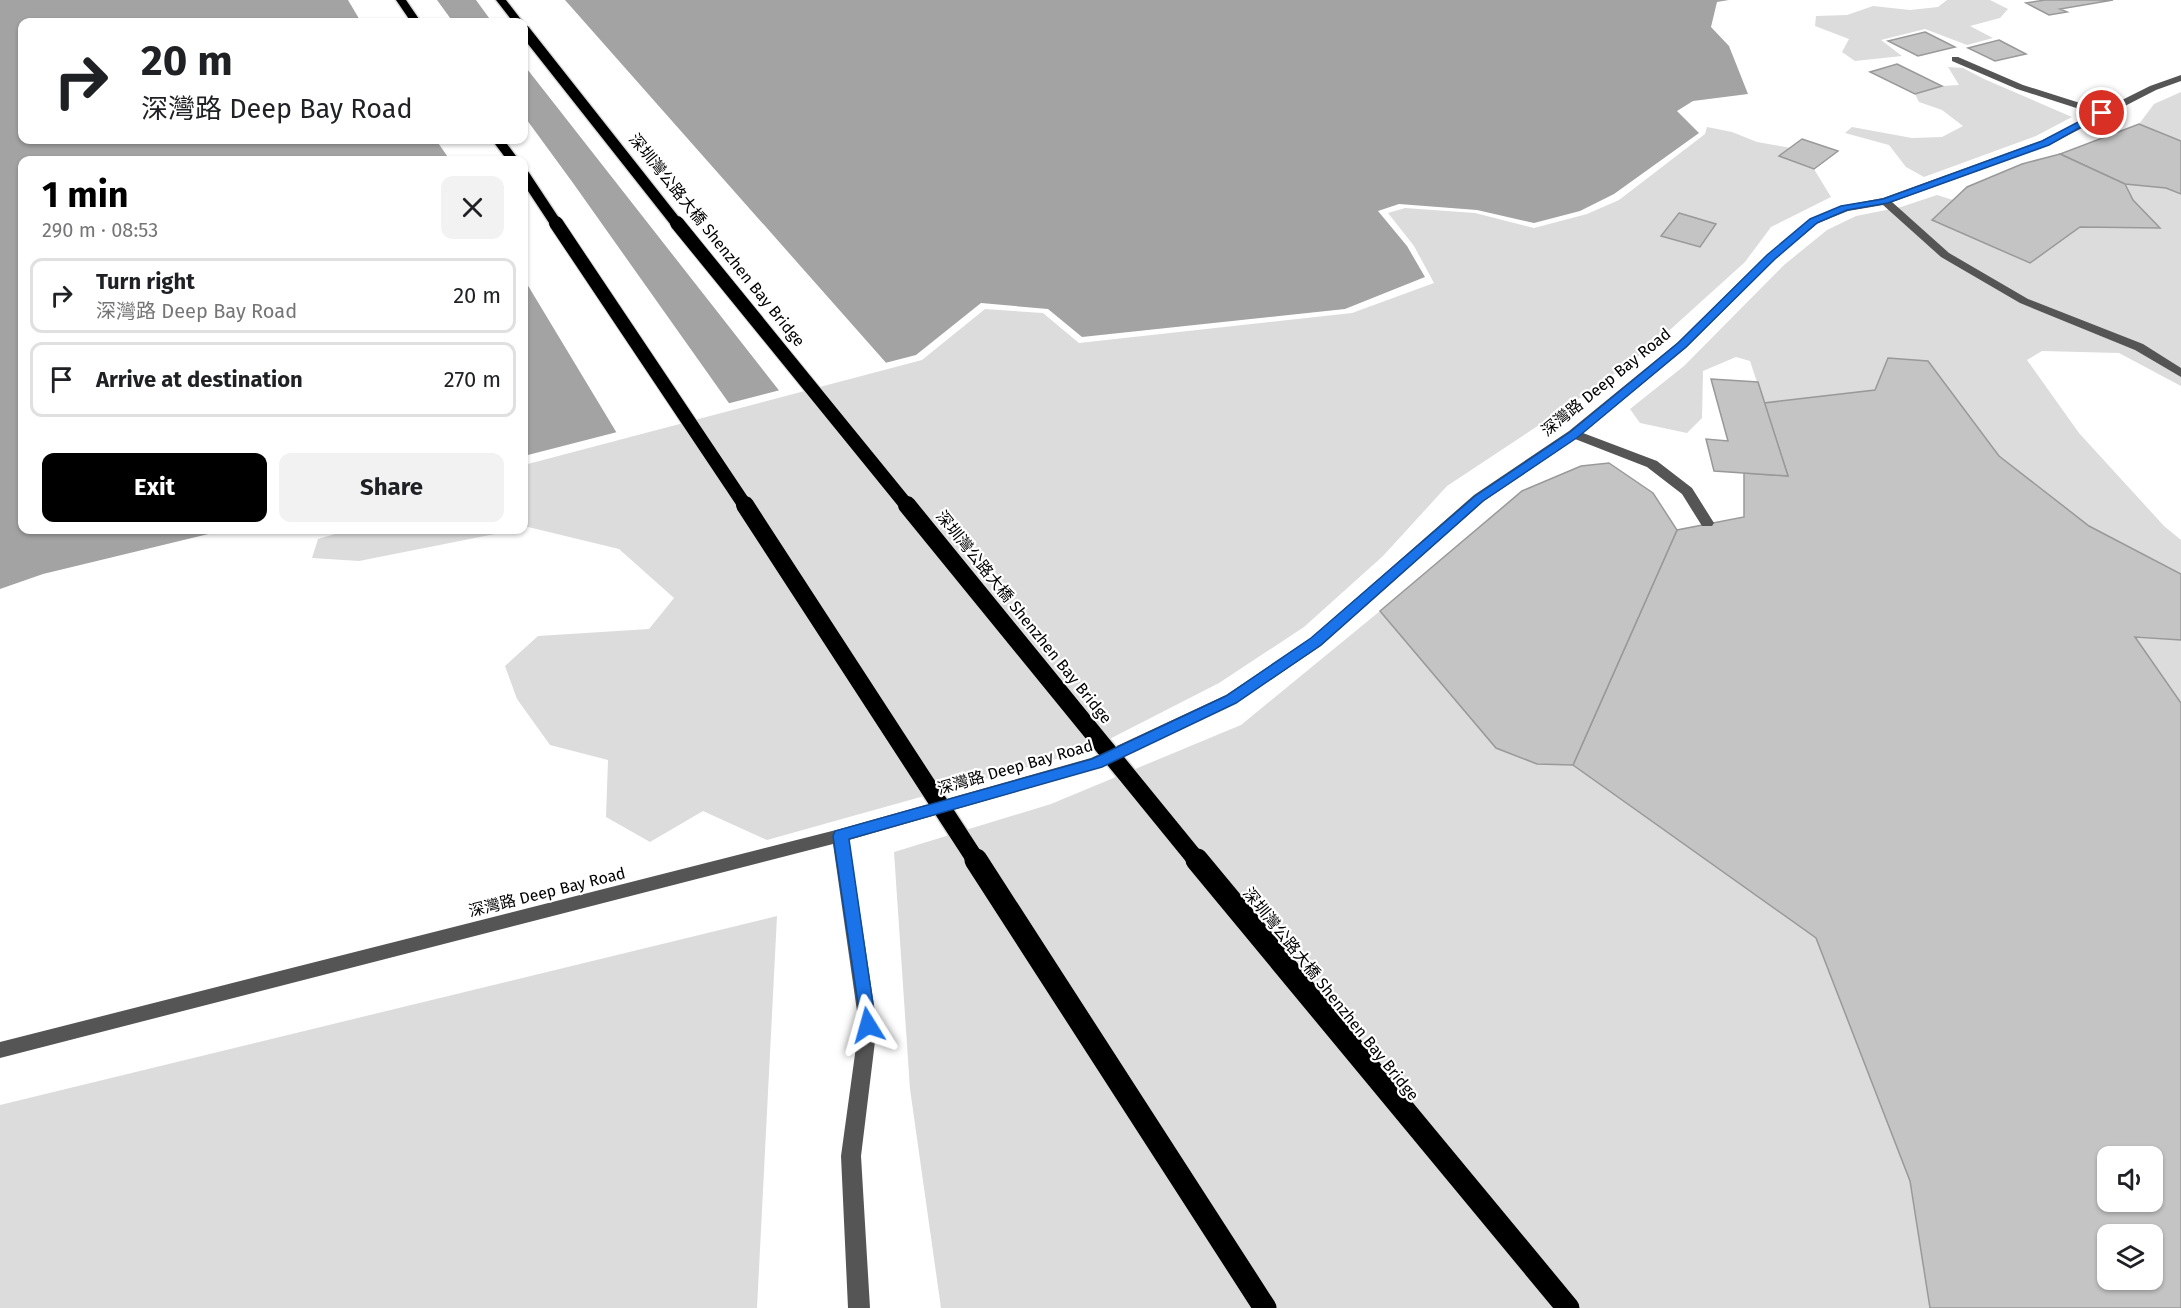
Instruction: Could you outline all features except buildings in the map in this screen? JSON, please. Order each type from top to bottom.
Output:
[{"type":"highway","points":[[401,0],[413,18]]},
{"type":"highway","points":[[501,0],[515,18]]},
{"type":"highway","name":"深圳灣公路大橋 Shenzhen Bay Bridge","points":[[528,35],[634,171],[1312,1003],[1568,1308]]},
{"type":"highway","points":[[528,181],[834,640],[1265,1308]]},
{"type":"street","points":[[1955,59],[2020,87],[2102,113]]},
{"type":"street","name":"深灣路 Deep Bay Road","points":[[0,1050],[840,836],[1096,763],[1231,699],[1316,642],[1479,498],[1574,434],[1682,345],[1771,257],[1814,221],[1845,208],[1885,201],[2046,143],[2153,88],[2181,78]]},
{"type":"street","points":[[1885,201],[1945,255],[2024,301],[2139,347],[2181,373]]},
{"type":"street","points":[[1574,434],[1652,464],[1687,490],[1707,523]]},
{"type":"street","points":[[840,836],[868,1025],[851,1156],[859,1308]]},
{"type":"shaded area","points":[[0,0],[1729,0],[1717,2],[1711,27],[1729,46],[1748,94],[1693,101],[1677,111],[1699,133],[1614,194],[1580,211],[1534,223],[1477,210],[1399,204],[1378,211],[1407,246],[1425,277],[1345,309],[1082,337],[1048,309],[981,303],[916,355],[528,455],[528,156],[18,156],[18,534],[208,534],[43,574],[0,589]]},
{"type":"shaded area","points":[[1947,0],[1990,0],[2008,9],[2000,18],[1970,26],[1993,38],[1967,45],[1925,29],[1881,40],[1902,56],[1855,61],[1842,52],[1849,39],[1815,26],[1816,16],[1847,15],[1873,6],[1910,10],[1938,7]]},
{"type":"shaded area","points":[[1948,67],[1963,68],[2072,117],[2036,136],[1924,177],[1906,167],[1889,145],[1845,133],[1852,127],[1912,138],[1942,137],[1963,126],[1942,110],[1919,102],[1915,94],[1942,86],[1959,85]]},
{"type":"shaded area","points":[[2181,92],[2181,141],[2139,124],[2154,104]]},
{"type":"shaded area","points":[[1707,127],[1732,132],[1757,142],[1791,148],[1780,156],[1814,169],[1831,197],[1771,227],[1745,262],[1651,347],[1592,390],[1447,486],[1383,556],[1304,627],[1219,683],[1088,750],[767,840],[703,811],[650,842],[606,817],[608,760],[550,745],[517,699],[505,666],[538,636],[649,629],[674,598],[619,549],[528,527],[528,464],[922,360],[985,309],[1043,313],[1079,343],[1352,313],[1434,283],[1414,246],[1388,213],[1405,208],[1475,213],[1534,228],[1587,214],[1619,200],[1705,134]]},
{"type":"shaded area","points":[[2125,184],[2166,188],[2181,194],[2181,386],[2119,353],[2042,351],[2027,360],[2079,433],[2164,526],[2181,540],[2181,574],[2089,526],[1999,456],[1888,358],[1875,390],[1764,403],[1750,361],[1736,357],[1703,371],[1702,418],[1687,433],[1640,423],[1630,409],[1684,366],[1784,265],[1827,230],[1856,216],[1901,207],[1937,195],[1953,200],[1932,220],[2029,263],[2080,227],[2133,200]]},
{"type":"shaded area","points":[[335,534],[495,534],[359,561],[312,558],[318,539]]},
{"type":"shaded area","points":[[1380,611],[1496,748],[1537,764],[1573,765],[1816,938],[1910,1181],[1930,1308],[941,1308],[910,1089],[894,852],[1051,804],[1241,725]]},
{"type":"shaded area","points":[[2135,637],[2181,640],[2181,703]]},
{"type":"shaded area","points":[[777,916],[757,1308],[0,1308],[0,1105]]},
{"type":"pier","points":[[348,0],[437,0],[450,18],[359,18]]},
{"type":"pier","points":[[476,0],[565,0],[888,365],[781,393],[528,70],[528,18],[489,18]]},
{"type":"pier","points":[[528,121],[731,406],[618,435],[528,286],[528,156],[447,156],[439,144],[528,144]]},
{"type":"route","points":[[868,1025],[840,836],[1096,763],[1231,699],[1316,642],[1479,498],[1574,434],[1682,345],[1771,257],[1814,221],[1845,208],[1885,201],[2046,143],[2102,113]]}]
